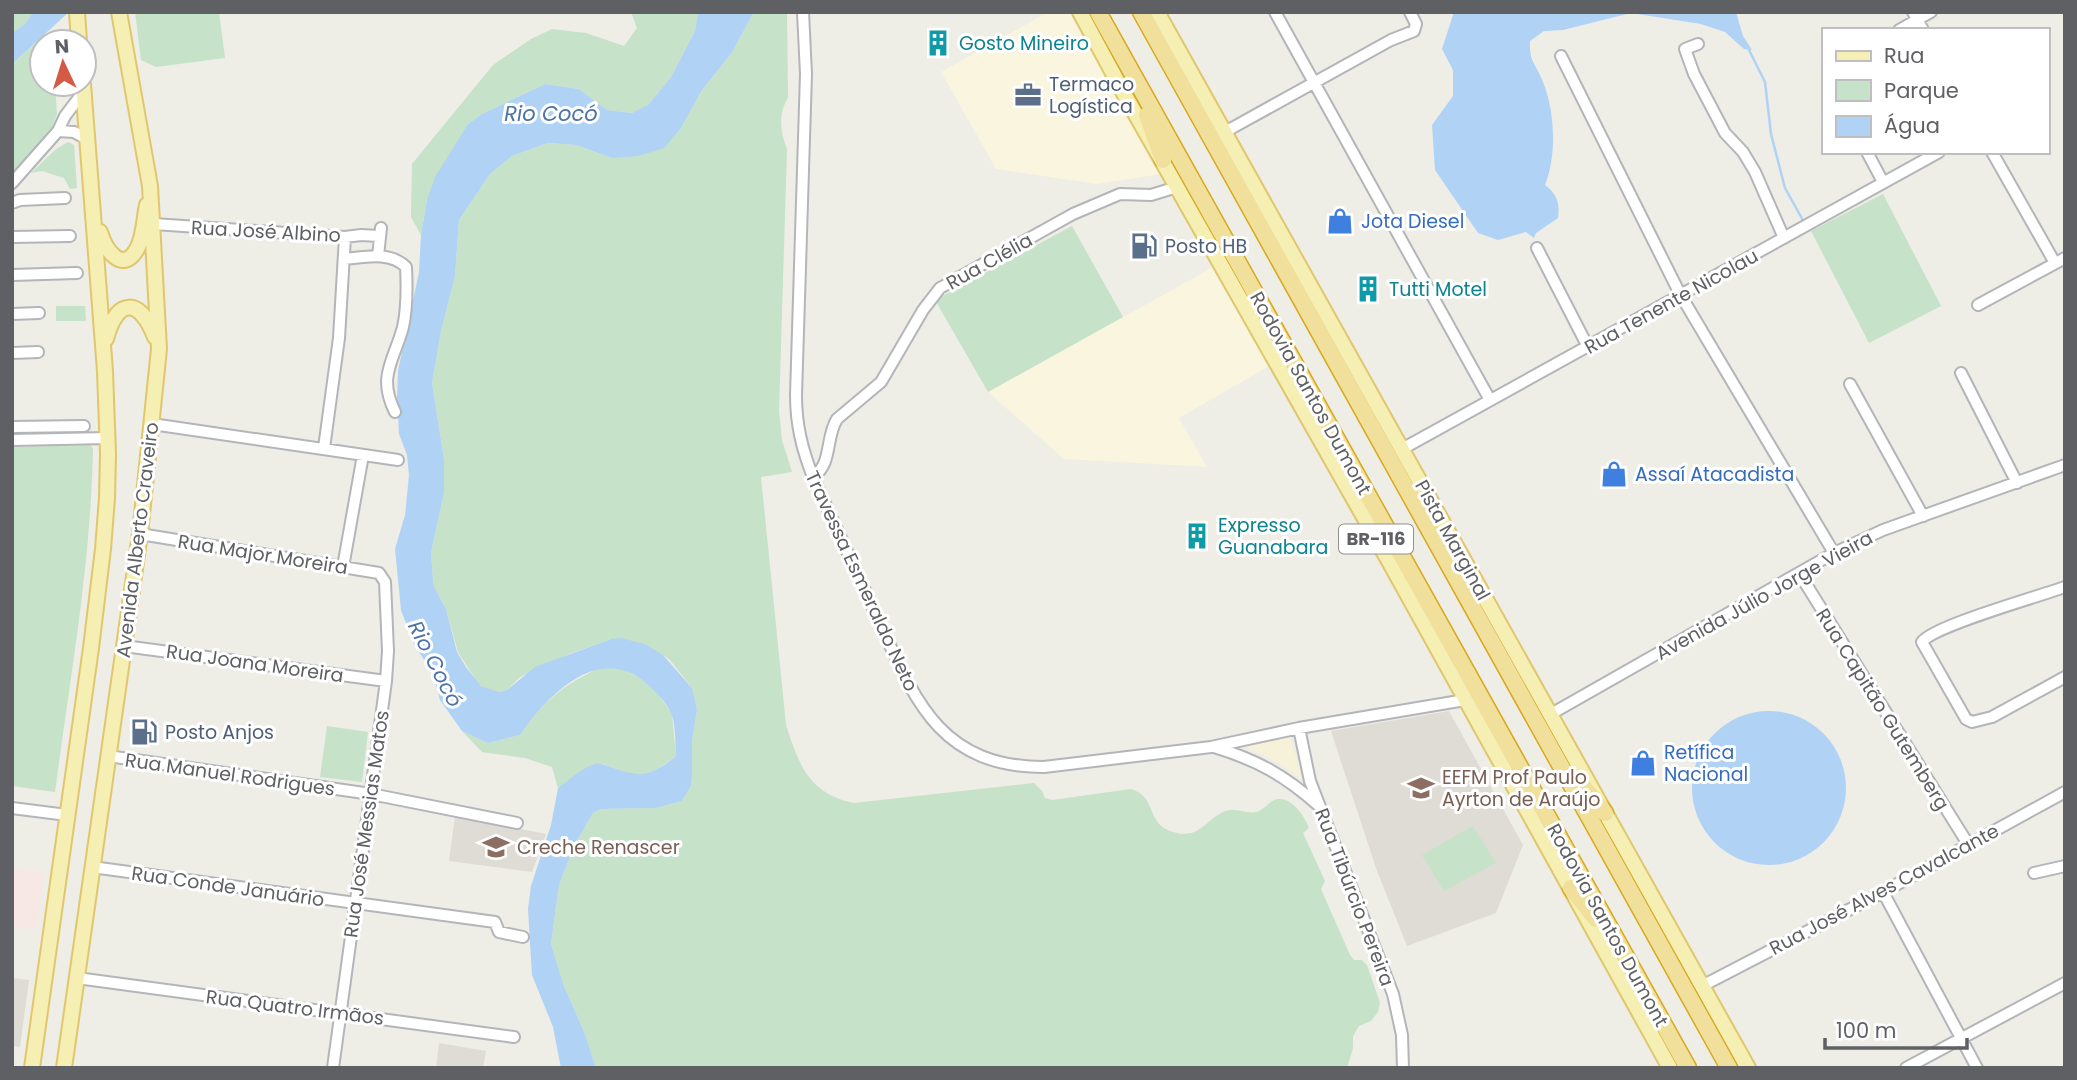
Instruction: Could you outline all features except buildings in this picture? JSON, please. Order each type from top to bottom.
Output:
[{"type":"highway","name":"Rodovia Santos Dumont","points":[[1098,12],[1688,1068]]},
{"type":"highway","name":"Rodovia Santos Dumont","points":[[1141,12],[1552,747],[1728,1068]]},
{"type":"highway","points":[[1125,60],[1163,160]]},
{"type":"highway","points":[[1552,747],[1605,813]]},
{"type":"highway","points":[[1571,888],[1623,951]]},
{"type":"main road","name":"Avenida Alberto Craveiro","points":[[64,1068],[140,534],[159,349],[150,186],[119,12]]},
{"type":"main road","name":"BR-116","points":[[1080,12],[1670,1068]]},
{"type":"main road","name":"Pista Marginal","points":[[1157,12],[1748,1068]]},
{"type":"main road","name":"Avenida Alberto Craveiro","points":[[32,1068],[103,549],[108,438],[104,347],[85,98]]},
{"type":"main road","points":[[92,197],[106,249],[114,257],[125,258],[134,253],[139,244],[150,186]]},
{"type":"main road","points":[[104,347],[113,317],[121,310],[129,308],[137,309],[145,316],[159,349]]},
{"type":"street","name":"Travessa Esmeraldo Neto","points":[[803,12],[806,74],[796,412],[802,448],[913,695],[934,722],[955,742],[998,762],[1032,767],[1211,747],[1298,728],[1465,699]]},
{"type":"street","points":[[1275,12],[1490,400]]},
{"type":"street","points":[[1917,21],[1931,12]]},
{"type":"street","points":[[1223,133],[1391,40],[1414,31],[1416,24],[1411,13]]},
{"type":"street","points":[[1698,44],[1685,50],[1694,74],[1725,133],[1743,152],[1755,172],[1784,238]]},
{"type":"street","points":[[1562,56],[1680,294],[1834,553]]},
{"type":"street","points":[[12,183],[58,131],[77,98]]},
{"type":"street","points":[[58,131],[74,132],[87,139]]},
{"type":"street","points":[[1868,154],[1883,182]]},
{"type":"street","name":"Rua Tenente Nicolau","points":[[1402,449],[1935,154]]},
{"type":"street","points":[[1978,305],[2060,260],[1993,154]]},
{"type":"street","name":"Rua Clélia","points":[[813,477],[824,466],[836,419],[881,382],[923,310],[940,288],[1073,214],[1108,199],[1120,194],[1152,195],[1177,187]]},
{"type":"street","points":[[12,203],[20,200],[65,198]]},
{"type":"street","name":"Rua José Albino","points":[[154,224],[345,237],[380,232],[378,256]]},
{"type":"street","points":[[12,237],[70,236]]},
{"type":"street","points":[[324,448],[339,338],[345,237]]},
{"type":"street","points":[[1537,248],[1588,347]]},
{"type":"street","points":[[345,259],[378,256],[395,258],[406,267],[403,325],[387,377],[387,396],[395,412]]},
{"type":"street","points":[[12,275],[77,273]]},
{"type":"street","points":[[12,314],[39,313]]},
{"type":"street","points":[[12,353],[38,352]]},
{"type":"street","points":[[1961,373],[2017,483]]},
{"type":"street","points":[[1850,384],[1923,516]]},
{"type":"street","points":[[152,424],[398,460]]},
{"type":"street","points":[[12,427],[84,426]]},
{"type":"street","points":[[12,440],[108,438]]},
{"type":"street","points":[[343,567],[363,455]]},
{"type":"street","name":"Avenida Júlio Jorge Vieira","points":[[1551,714],[1834,553],[1883,530],[2065,465]]},
{"type":"street","name":"Rua Major Moreira","points":[[140,534],[379,573],[384,579]]},
{"type":"street","name":"Rua Capitão Gutemberg","points":[[1799,572],[1968,844]]},
{"type":"street","name":"Rua José Messias Matos","points":[[333,1068],[386,681],[388,638],[387,588],[384,579]]},
{"type":"street","points":[[2065,601],[2062,588],[1929,635],[1922,642],[1925,652],[1966,719],[1972,722],[1992,717],[2065,677]]},
{"type":"street","name":"Rua Joana Moreira","points":[[124,646],[386,681]]},
{"type":"street","name":"Rua Tibúrcio Pereira","points":[[1298,728],[1310,781],[1393,994],[1402,1035],[1403,1068]]},
{"type":"street","points":[[1211,747],[1242,755],[1271,769],[1321,808]]},
{"type":"street","name":"Rua Manuel Rodrigues","points":[[108,756],[371,794],[517,822]]},
{"type":"street","name":"Rua José Alves Cavalcante","points":[[1702,986],[1883,892],[2065,792]]},
{"type":"street","points":[[12,808],[67,815]]},
{"type":"street","points":[[2034,873],[2065,866]]},
{"type":"street","name":"Rua Conde Januário","points":[[92,867],[495,922],[499,932],[523,937]]},
{"type":"street","points":[[1883,892],[1978,1068]]},
{"type":"street","name":"Rua Quatro Irmãos","points":[[77,978],[514,1037]]},
{"type":"street","points":[[1906,1068],[2065,982]]},
{"type":"shaded area","points":[[1048,12],[1069,12],[1161,174],[1097,184],[996,169],[941,72]]},
{"type":"shaded area","points":[[1217,265],[1271,365],[1179,418],[1207,467],[1064,459],[988,392]]},
{"type":"shaded area","name":"EEFM Prof Paulo Ayrton de Araújo","points":[[1449,711],[1523,845],[1496,913],[1407,946],[1377,871],[1331,731]]},
{"type":"shaded area","name":"Creche Renascer","points":[[455,816],[546,834],[532,872],[449,861]]},
{"type":"shaded area","points":[[12,869],[44,873],[36,930],[12,927]]},
{"type":"shaded area","points":[[12,978],[29,980],[20,1047],[12,1046]]},
{"type":"shaded area","points":[[439,1043],[486,1051],[483,1068],[436,1068]]},
{"type":"green space","points":[[12,12],[33,12],[25,24],[12,33]]},
{"type":"green space","points":[[135,12],[219,12],[225,58],[156,67],[141,60]]},
{"type":"green space","points":[[631,12],[698,12],[695,31],[671,77],[648,105],[632,113],[607,110],[579,89],[545,84],[482,114],[468,124],[427,200],[421,235],[411,217],[412,164],[493,65],[531,39],[552,29],[586,33],[624,46],[637,28]]},
{"type":"green space","points":[[754,12],[787,12],[788,98],[781,123],[787,149],[779,411],[782,440],[792,472],[761,477],[786,725],[801,765],[816,785],[826,793],[854,803],[1034,783],[1045,798],[1052,800],[1131,789],[1145,798],[1158,823],[1173,832],[1183,834],[1198,830],[1222,812],[1256,812],[1274,800],[1286,800],[1304,817],[1309,828],[1303,833],[1325,881],[1321,889],[1350,955],[1354,960],[1362,960],[1367,965],[1380,1003],[1378,1012],[1371,1021],[1359,1026],[1353,1036],[1353,1048],[1347,1068],[596,1068],[585,1034],[564,986],[551,944],[559,885],[575,844],[593,813],[601,809],[656,808],[682,801],[691,786],[692,777],[692,742],[697,709],[692,688],[663,655],[611,639],[569,654],[520,677],[507,690],[499,692],[481,686],[458,652],[446,609],[434,587],[431,553],[444,493],[444,459],[432,383],[441,331],[455,276],[459,220],[490,174],[512,156],[548,143],[576,145],[612,158],[681,128],[702,90],[731,54]]},
{"type":"green space","points":[[28,50],[28,98],[56,98],[57,114],[50,133],[12,174],[12,64]]},
{"type":"green space","points":[[68,142],[74,145],[77,188],[70,189],[64,178],[42,171],[31,173],[56,149]]},
{"type":"green space","points":[[1883,194],[1941,306],[1869,343],[1811,231]]},
{"type":"green space","points":[[1072,226],[1123,317],[988,392],[935,300]]},
{"type":"green space","points":[[56,306],[85,306],[86,321],[56,321]]},
{"type":"green space","points":[[90,445],[93,448],[84,578],[55,792],[12,786],[12,447]]},
{"type":"green space","points":[[603,667],[622,669],[640,678],[656,691],[672,714],[676,756],[651,774],[634,775],[603,764],[594,764],[558,788],[552,767],[525,758],[482,752],[462,731],[488,743],[520,735],[537,712],[556,694]]},
{"type":"green space","points":[[327,726],[368,732],[362,782],[320,777]]},
{"type":"green space","points":[[1473,826],[1496,863],[1444,891],[1422,855]]},
{"type":"sand","points":[[1290,737],[1303,780],[1277,762],[1244,746]]},
{"type":"water","points":[[33,12],[69,12],[51,28],[28,28],[28,49],[12,64],[12,33],[25,24]]},
{"type":"water","name":"Rio Cocó","points":[[698,12],[754,12],[731,54],[702,90],[681,128],[664,148],[638,156],[612,158],[576,145],[548,143],[512,156],[490,174],[459,220],[455,276],[441,331],[432,383],[444,459],[444,493],[431,553],[434,587],[446,609],[457,652],[481,686],[499,692],[507,690],[535,667],[611,639],[621,638],[645,644],[663,655],[692,688],[697,709],[692,742],[691,786],[682,801],[656,808],[601,809],[593,813],[575,844],[559,885],[551,944],[564,986],[585,1034],[596,1068],[561,1068],[553,1027],[532,975],[528,909],[531,886],[551,825],[558,788],[595,764],[638,774],[659,768],[676,756],[673,718],[664,701],[647,684],[629,672],[611,668],[593,671],[559,690],[520,735],[488,743],[462,731],[440,700],[433,674],[414,644],[401,610],[395,549],[405,515],[409,475],[407,455],[399,434],[398,371],[419,272],[427,200],[435,177],[468,124],[482,114],[545,84],[579,89],[607,110],[632,113],[648,105],[671,77],[695,31]]},
{"type":"water","points":[[1454,12],[1736,12],[1743,36],[1752,50],[1744,49],[1725,32],[1701,24],[1631,13],[1563,30],[1544,31],[1530,41],[1532,59],[1543,82],[1550,107],[1553,147],[1545,185],[1557,199],[1558,218],[1536,233],[1534,238],[1526,232],[1498,240],[1478,233],[1435,170],[1432,125],[1453,96],[1453,70],[1442,49]]},
{"type":"water","points":[[1769,711],[1798,717],[1823,734],[1840,759],[1846,788],[1840,817],[1823,842],[1798,859],[1769,865],[1740,859],[1715,842],[1698,817],[1692,788],[1698,759],[1715,734],[1740,717]]},
{"type":"waterway","points":[[1749,50],[1765,82],[1771,134],[1785,188],[1805,224]]},
{"type":"place","name":"Gosto Mineiro","points":[[938,43]]},
{"type":"place","name":"Termaco Logística","points":[[1028,95]]},
{"type":"place","name":"Jota Diesel","points":[[1340,221]]},
{"type":"place","name":"Posto HB","points":[[1144,246]]},
{"type":"place","name":"Tutti Motel","points":[[1368,289]]},
{"type":"place","name":"Assaí Atacadista","points":[[1614,474]]},
{"type":"place","name":"Expresso Guanabara","points":[[1197,536]]},
{"type":"place","name":"Posto Anjos","points":[[144,732]]},
{"type":"place","name":"Retífica Nacional","points":[[1643,763]]},
{"type":"place","name":"EEFM Prof Paulo Ayrton de Araújo","points":[[1421,788]]},
{"type":"place","name":"Creche Renascer","points":[[496,847]]}]
